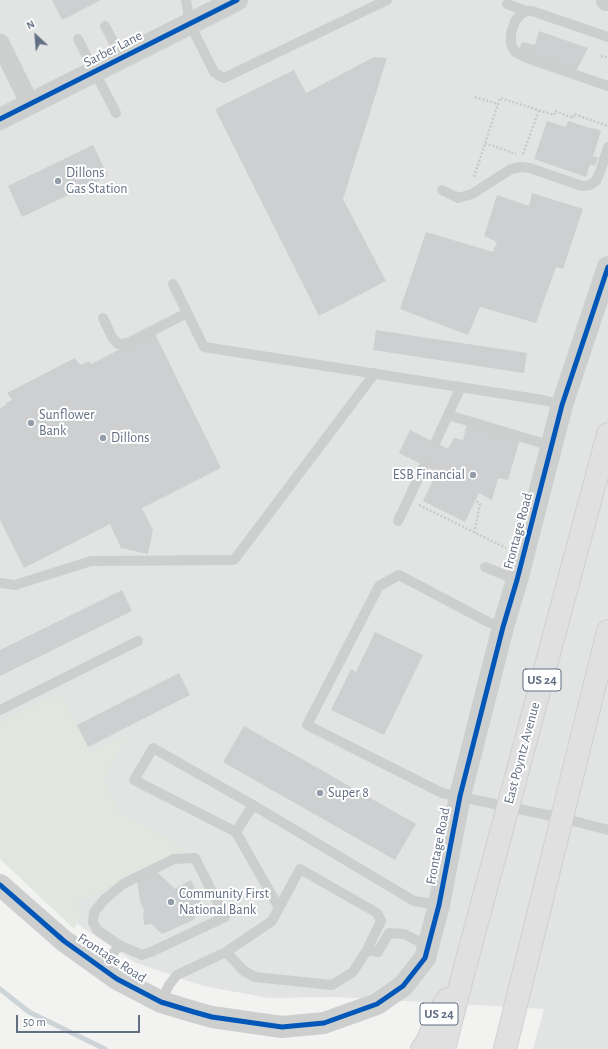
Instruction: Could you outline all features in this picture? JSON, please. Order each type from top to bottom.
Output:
[{"type":"highway","name":"East Poyntz Avenue","points":[[444,1049],[460,982],[608,434]]},
{"type":"highway","points":[[504,1049],[608,631]]},
{"type":"highway","name":"US 24","points":[[422,1049],[426,1044],[443,1006],[460,982]]},
{"type":"street","name":"Sarber Lane","points":[[0,119],[237,0]]},
{"type":"street","points":[[0,43],[30,104]]},
{"type":"street","name":"Frontage Road","points":[[0,885],[64,941],[117,979],[161,1002],[194,1012],[282,1028],[324,1023],[377,1004],[403,986],[425,958],[439,905],[460,796],[503,627],[517,580],[562,405],[608,267]]},
{"type":"lane","points":[[186,0],[190,24],[214,72],[224,78],[387,0]]},
{"type":"lane","points":[[507,4],[608,36]]},
{"type":"lane","points":[[526,11],[520,15],[515,22],[511,33],[511,44],[515,52],[527,58],[608,86]]},
{"type":"lane","points":[[105,26],[122,58]]},
{"type":"lane","points":[[78,39],[116,113]]},
{"type":"lane","points":[[442,190],[458,198],[472,194],[511,169],[521,167],[530,168],[582,186],[590,185],[596,181],[608,147]]},
{"type":"lane","points":[[173,284],[204,347],[543,400],[562,405]]},
{"type":"lane","points":[[103,318],[112,337],[118,344],[128,343],[187,313]]},
{"type":"lane","points":[[0,583],[15,585],[91,561],[234,560],[375,373]]},
{"type":"lane","points":[[435,443],[461,387]]},
{"type":"lane","points":[[448,415],[552,446]]},
{"type":"lane","points":[[398,521],[424,466]]},
{"type":"lane","points":[[485,567],[517,580]]},
{"type":"lane","points":[[503,627],[488,622],[399,575],[380,586],[306,725],[442,793],[562,818],[608,830]]},
{"type":"lane","points":[[0,710],[138,641]]},
{"type":"lane","points":[[279,908],[236,832],[134,780],[153,748],[253,805],[414,901],[439,905]]},
{"type":"lane","points":[[236,832],[253,805]]},
{"type":"lane","points":[[174,858],[195,858],[225,917],[142,955],[118,945],[97,930],[93,922],[94,912],[123,884],[174,858]]},
{"type":"lane","points":[[161,1002],[169,985],[177,975],[226,952],[272,921],[300,869],[377,913],[381,921],[367,950],[353,972],[332,985],[255,977],[244,971],[226,952]]},
{"type":"lane","points":[[367,950],[378,952],[389,933],[404,934],[428,946]]},
{"type":"lane","points":[[103,968],[118,945]]},
{"type":"path","points":[[601,56],[608,58]]},
{"type":"path","points":[[475,96],[498,104]]},
{"type":"path","points":[[472,182],[500,98],[554,115],[555,111],[573,118],[574,114],[608,126]]},
{"type":"path","points":[[485,143],[523,157],[538,110]]},
{"type":"path","points":[[408,499],[510,550]]},
{"type":"path","points":[[474,532],[480,504],[475,500]]},
{"type":"shaded area","points":[[0,0],[608,0],[608,1049],[533,1049],[544,1009],[336,997],[269,998],[203,986],[134,962],[72,920],[0,853]]},
{"type":"shaded area","points":[[60,693],[90,752],[128,733],[129,735],[103,781],[118,811],[185,849],[91,896],[76,901],[76,905],[81,910],[80,918],[74,929],[0,859],[0,722]]},
{"type":"building","points":[[52,0],[101,0],[62,20]]},
{"type":"building","points":[[539,31],[588,48],[576,71],[517,53],[522,42],[535,45]]},
{"type":"building","points":[[374,57],[387,58],[343,199],[386,281],[319,316],[215,109],[294,70],[306,93]]},
{"type":"building","points":[[547,121],[566,127],[568,121],[601,131],[593,156],[598,158],[595,166],[590,164],[586,177],[534,159]]},
{"type":"building","name":"Dillons Gas Station","points":[[93,145],[108,176],[22,217],[8,186]]},
{"type":"building","points":[[532,193],[583,209],[563,269],[556,267],[536,323],[480,307],[468,335],[400,309],[426,232],[493,252],[497,242],[484,236],[497,195],[529,206]]},
{"type":"building","points":[[376,330],[527,353],[524,373],[373,350]]},
{"type":"building","name":"Dillons","points":[[154,332],[221,468],[142,508],[153,530],[148,554],[121,548],[110,524],[24,568],[0,520],[0,409],[12,400],[7,393],[75,358],[80,365],[89,361],[91,364]]},
{"type":"building","name":"ESB Financial","points":[[467,424],[520,439],[508,480],[498,478],[492,500],[479,493],[465,522],[423,501],[437,472],[399,453],[410,430],[448,449],[454,438],[463,440]]},
{"type":"building","points":[[122,590],[132,611],[0,676],[0,650]]},
{"type":"building","points":[[375,632],[423,655],[384,735],[331,710],[351,669],[356,672]]},
{"type":"building","points":[[179,673],[190,695],[88,747],[77,725]]},
{"type":"building","name":"Super 8","points":[[244,726],[416,824],[395,860],[223,762]]},
{"type":"building","name":"Community First National Bank","points":[[154,869],[175,889],[191,880],[202,904],[193,914],[195,919],[162,934],[151,924],[144,925],[143,913],[145,912],[140,901],[138,887],[137,878]]},
{"type":"waterway","points":[[0,989],[29,1012],[105,1049]]},
{"type":"cycle path","points":[[0,119],[237,0]]},
{"type":"cycle path","points":[[0,885],[64,941],[117,979],[161,1002],[212,1017],[282,1027],[324,1023],[377,1004],[403,986],[425,958],[439,905],[460,796],[503,627],[517,580],[562,405],[608,267]]},
{"type":"place","name":"Dillons Gas Station","points":[[58,181]]},
{"type":"place","name":"Sunflower Bank","points":[[31,423]]},
{"type":"place","name":"Dillons","points":[[103,438]]},
{"type":"place","name":"ESB Financial","points":[[473,475]]},
{"type":"place","name":"Super 8","points":[[320,793]]},
{"type":"place","name":"Community First National Bank","points":[[171,902]]}]
